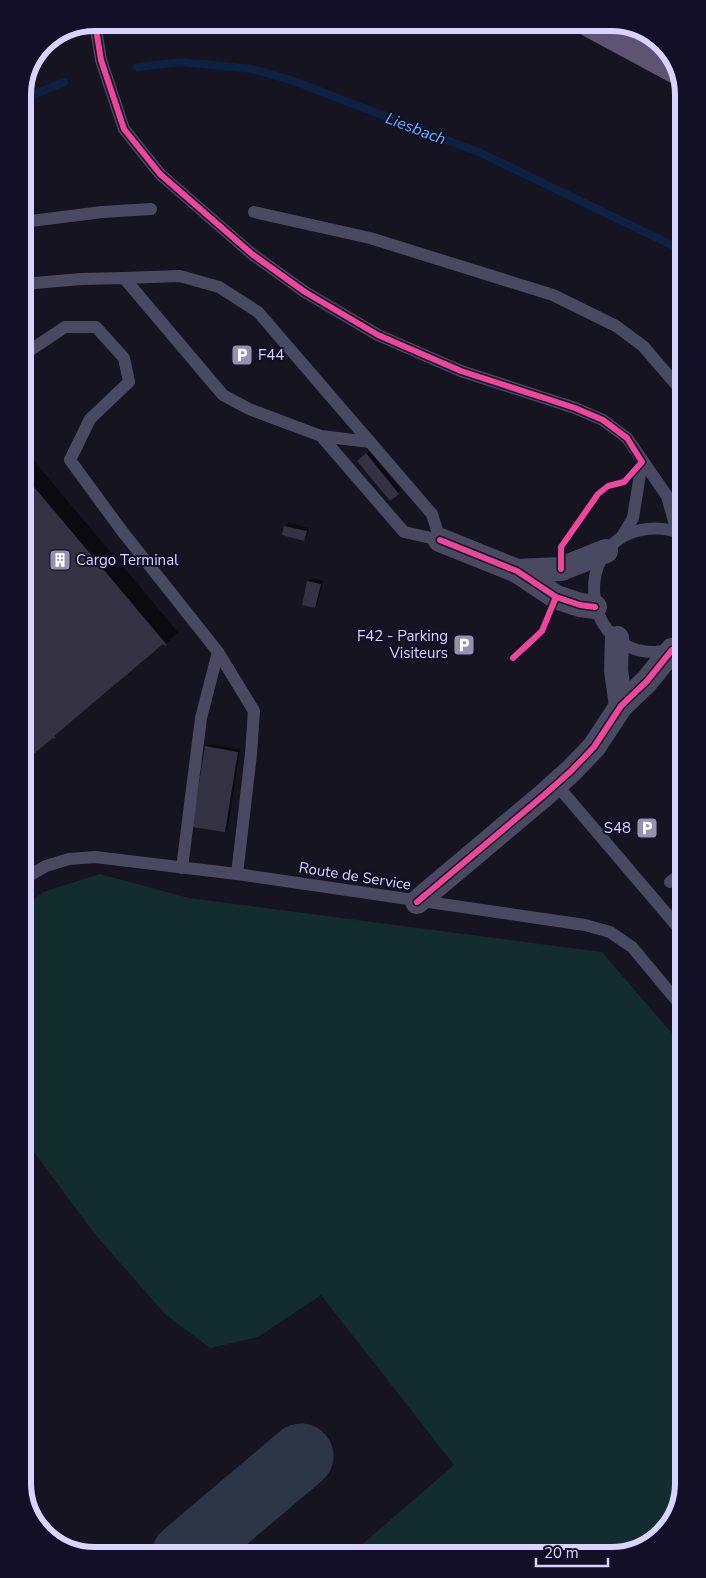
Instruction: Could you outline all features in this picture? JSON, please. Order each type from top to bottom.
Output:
[{"type":"main road","points":[[604,31],[667,65]]},
{"type":"street","points":[[440,540],[517,571],[556,597],[580,605],[595,607]]},
{"type":"street","points":[[517,571],[561,569],[614,545]]},
{"type":"street","points":[[617,638],[616,670],[621,706]]},
{"type":"street","points":[[417,902],[556,784],[594,747],[621,706],[675,648]]},
{"type":"lane","points":[[96,31],[101,60],[124,129],[160,174],[252,254],[305,292],[378,335],[461,371],[575,408],[603,420],[627,438],[667,496],[675,521]]},
{"type":"lane","points":[[31,221],[102,212],[151,209]]},
{"type":"lane","points":[[254,212],[370,238],[553,296],[616,326],[643,346],[675,383]]},
{"type":"lane","points":[[31,283],[80,278],[180,276],[219,287],[258,312],[432,514],[440,540],[404,532],[321,436]]},
{"type":"lane","points":[[124,278],[223,395],[249,409],[321,436],[370,442]]},
{"type":"lane","points":[[31,350],[65,328],[96,327],[124,358],[129,382],[90,419],[70,460],[122,531],[218,652],[254,711],[237,874]]},
{"type":"lane","points":[[642,462],[633,518],[597,568],[593,587],[595,607],[604,624],[617,638],[634,648],[653,652],[675,647]]},
{"type":"lane","points":[[614,545],[638,530],[657,528],[675,532]]},
{"type":"lane","points":[[182,868],[201,718],[218,652]]},
{"type":"lane","points":[[556,784],[675,924]]},
{"type":"lane","name":"Route de Service","points":[[31,875],[46,866],[69,859],[94,857],[237,874],[417,902],[585,925],[610,932],[632,947],[675,999]]},
{"type":"lane","points":[[670,882],[675,878]]},
{"type":"green space","points":[[100,874],[189,898],[602,952],[675,1037],[675,1482],[671,1503],[666,1515],[656,1528],[643,1538],[631,1543],[610,1547],[359,1547],[454,1465],[321,1295],[258,1337],[210,1348],[165,1314],[94,1233],[31,1148],[31,902],[43,892]]},
{"type":"building","points":[[366,453],[399,494],[390,501],[357,461]]},
{"type":"building","name":"Cargo Terminal","points":[[31,483],[167,645],[163,644],[54,736],[56,738],[53,738],[31,756]]},
{"type":"building","points":[[284,526],[307,531],[304,541],[282,535]]},
{"type":"building","points":[[307,581],[321,584],[315,608],[302,605]]},
{"type":"building","points":[[205,746],[238,752],[225,832],[192,827]]},
{"type":"waterway","name":"Liesbach","points":[[137,67],[182,62],[252,69],[291,80],[481,153],[675,247]]},
{"type":"waterway","points":[[31,96],[64,82]]},
{"type":"taxiway","points":[[193,1547],[301,1456]]},
{"type":"cycle path","points":[[96,31],[101,60],[124,129],[160,174],[252,254],[305,292],[378,335],[461,371],[575,408],[603,420],[627,438],[642,462],[624,482],[608,486],[598,494],[561,547],[561,569]]},
{"type":"cycle path","points":[[440,540],[517,571],[556,597],[580,605],[595,607]]},
{"type":"cycle path","points":[[513,658],[542,631],[556,597]]},
{"type":"cycle path","points":[[417,902],[571,771],[594,747],[621,706],[647,681],[672,650]]},
{"type":"place","name":"F44","points":[[242,355]]},
{"type":"place","name":"Cargo Terminal","points":[[60,560]]},
{"type":"place","name":"F42 - Parking Visiteurs","points":[[464,645]]},
{"type":"place","name":"S48","points":[[647,828]]}]
